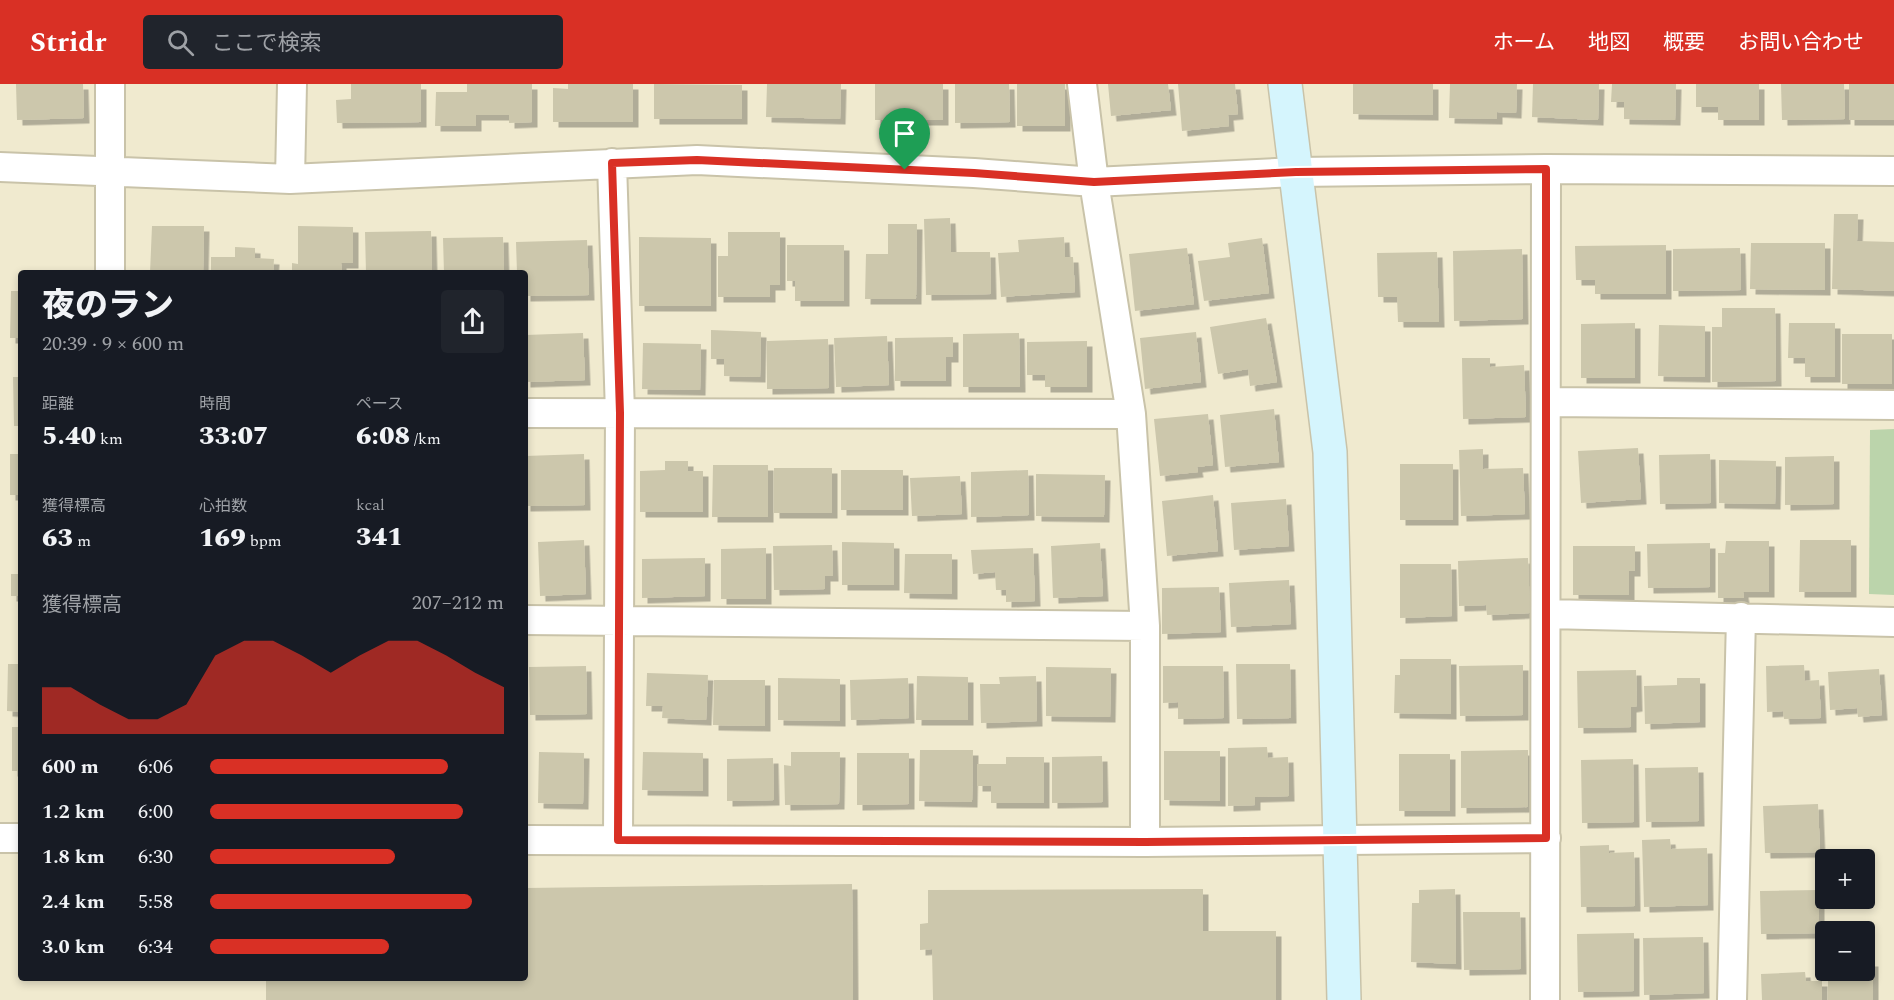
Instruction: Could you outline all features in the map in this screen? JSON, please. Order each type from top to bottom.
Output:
[{"type":"street","points":[[110,84],[110,270]]},
{"type":"street","points":[[290,179],[291,84]]},
{"type":"street","points":[[1082,84],[1094,182],[1131,414],[1145,626],[1145,842]]},
{"type":"street","points":[[1285,84],[1330,452],[1344,1000]]},
{"type":"street","points":[[0,166],[111,173],[290,179],[697,160],[974,173],[1094,182],[1296,172],[1546,169],[1894,171]]},
{"type":"street","points":[[612,163],[620,413],[618,840]]},
{"type":"street","points":[[1545,1000],[1546,169]]},
{"type":"street","points":[[1547,402],[1894,405]]},
{"type":"street","points":[[528,413],[1131,414]]},
{"type":"street","points":[[1547,614],[1894,622]]},
{"type":"street","points":[[1732,1000],[1741,617]]},
{"type":"street","points":[[528,620],[1145,626]]},
{"type":"street","points":[[0,838],[18,838]]},
{"type":"street","points":[[528,840],[1145,842],[1546,838]]},
{"type":"green space","points":[[1894,429],[1894,595],[1869,594],[1870,430]]},
{"type":"building","points":[[16,84],[83,84],[84,118],[17,120]]},
{"type":"building","points":[[351,84],[421,84],[421,122],[337,123],[336,100],[351,99]]},
{"type":"building","points":[[467,84],[532,84],[532,122],[509,123],[509,115],[476,115],[476,126],[435,126],[436,92],[467,92]]},
{"type":"building","points":[[568,84],[633,84],[633,122],[553,122],[553,88],[568,89]]},
{"type":"building","points":[[654,84],[742,85],[742,119],[654,119]]},
{"type":"building","points":[[767,84],[841,84],[840,119],[766,117]]},
{"type":"building","points":[[875,84],[943,84],[943,120],[875,120]]},
{"type":"building","points":[[955,84],[1009,84],[1010,122],[955,123]]},
{"type":"building","points":[[1017,84],[1065,84],[1065,126],[1017,126]]},
{"type":"building","points":[[1108,84],[1168,84],[1171,110],[1111,116]]},
{"type":"building","points":[[1178,84],[1235,84],[1238,114],[1228,115],[1229,126],[1182,131]]},
{"type":"building","points":[[1353,84],[1433,84],[1433,115],[1353,114]]},
{"type":"building","points":[[1450,84],[1517,84],[1516,113],[1497,112],[1497,119],[1449,118]]},
{"type":"building","points":[[1533,84],[1599,84],[1598,120],[1532,117]]},
{"type":"building","points":[[1612,84],[1676,84],[1675,120],[1624,119],[1624,102],[1611,102]]},
{"type":"building","points":[[1696,84],[1759,84],[1759,120],[1718,120],[1718,107],[1696,107]]},
{"type":"building","points":[[1781,84],[1844,84],[1845,119],[1782,120]]},
{"type":"building","points":[[1849,84],[1894,84],[1894,120],[1849,120]]},
{"type":"building","points":[[1834,214],[1858,214],[1857,241],[1894,242],[1894,291],[1832,289]]},
{"type":"building","points":[[950,218],[951,252],[990,252],[991,294],[926,295],[924,219]]},
{"type":"building","points":[[888,224],[917,224],[916,299],[865,299],[866,254],[888,254]]},
{"type":"building","points":[[152,226],[204,226],[203,270],[150,270]]},
{"type":"building","points":[[298,226],[353,227],[353,263],[341,263],[342,270],[292,270],[292,263],[298,264]]},
{"type":"building","points":[[431,231],[432,270],[366,270],[365,232]]},
{"type":"building","points":[[728,232],[780,232],[780,285],[770,285],[770,297],[718,297],[718,256],[728,256]]},
{"type":"building","points":[[503,237],[504,270],[444,270],[443,238]]},
{"type":"building","points":[[639,237],[711,238],[711,306],[639,306]]},
{"type":"building","points":[[1064,237],[1065,257],[1073,257],[1075,292],[1001,297],[998,253],[1019,252],[1018,240]]},
{"type":"building","points":[[1262,238],[1269,293],[1204,301],[1198,261],[1230,257],[1228,243]]},
{"type":"building","points":[[587,240],[589,295],[528,296],[528,270],[517,270],[516,242]]},
{"type":"building","points":[[1751,243],[1825,243],[1825,290],[1750,289]]},
{"type":"building","points":[[787,245],[844,245],[844,301],[795,301],[795,281],[787,281]]},
{"type":"building","points":[[1666,245],[1666,294],[1595,294],[1595,280],[1576,280],[1575,246]]},
{"type":"building","points":[[235,247],[255,248],[255,258],[274,259],[273,270],[211,270],[211,257],[235,257]]},
{"type":"building","points":[[1187,248],[1194,304],[1135,311],[1129,254]]},
{"type":"building","points":[[1740,248],[1741,290],[1673,291],[1673,249]]},
{"type":"building","points":[[1522,249],[1523,319],[1454,321],[1453,251]]},
{"type":"building","points":[[1437,252],[1439,322],[1398,322],[1397,297],[1378,297],[1377,253]]},
{"type":"building","points":[[11,291],[18,291],[18,338],[10,338]]},
{"type":"building","points":[[1722,308],[1775,308],[1776,381],[1712,382],[1712,327],[1722,327]]},
{"type":"building","points":[[1266,318],[1277,382],[1250,386],[1248,369],[1218,374],[1210,327]]},
{"type":"building","points":[[1635,323],[1635,378],[1581,378],[1581,324]]},
{"type":"building","points":[[1789,323],[1835,323],[1835,377],[1805,377],[1805,358],[1788,358]]},
{"type":"building","points":[[1659,325],[1705,326],[1705,377],[1658,376]]},
{"type":"building","points":[[711,330],[761,332],[760,377],[724,376],[724,359],[711,359]]},
{"type":"building","points":[[1196,332],[1201,382],[1145,389],[1140,338]]},
{"type":"building","points":[[583,333],[585,380],[528,382],[528,335]]},
{"type":"building","points":[[1019,333],[1020,387],[963,387],[963,334]]},
{"type":"building","points":[[1842,334],[1892,334],[1892,384],[1842,384]]},
{"type":"building","points":[[887,336],[889,385],[836,387],[834,338]]},
{"type":"building","points":[[953,337],[953,357],[946,357],[946,381],[895,381],[895,338]]},
{"type":"building","points":[[828,339],[829,388],[767,389],[767,341]]},
{"type":"building","points":[[1087,341],[1087,387],[1045,387],[1045,375],[1027,375],[1027,342]]},
{"type":"building","points":[[643,343],[701,344],[700,390],[642,389]]},
{"type":"building","points":[[1462,358],[1490,358],[1490,367],[1524,365],[1526,417],[1463,419]]},
{"type":"building","points":[[13,377],[18,377],[18,426],[14,426]]},
{"type":"building","points":[[1274,409],[1279,462],[1225,467],[1220,415]]},
{"type":"building","points":[[1208,414],[1213,465],[1197,467],[1198,472],[1160,476],[1154,419]]},
{"type":"building","points":[[1638,448],[1641,499],[1581,503],[1578,451]]},
{"type":"building","points":[[1483,449],[1483,469],[1523,468],[1525,514],[1461,516],[1459,450]]},
{"type":"building","points":[[10,454],[18,454],[18,495],[10,495]]},
{"type":"building","points":[[584,454],[585,505],[528,506],[528,456]]},
{"type":"building","points":[[1710,454],[1711,503],[1660,504],[1659,455]]},
{"type":"building","points":[[1834,456],[1834,504],[1785,505],[1785,457]]},
{"type":"building","points":[[1719,460],[1776,461],[1775,504],[1719,503]]},
{"type":"building","points":[[665,461],[688,461],[688,471],[703,471],[703,512],[640,512],[640,471],[665,470]]},
{"type":"building","points":[[1400,464],[1453,464],[1453,520],[1400,520]]},
{"type":"building","points":[[713,465],[768,465],[768,517],[712,517]]},
{"type":"building","points":[[774,468],[832,468],[832,513],[774,513]]},
{"type":"building","points":[[841,470],[903,470],[903,510],[841,510]]},
{"type":"building","points":[[1028,470],[1029,515],[971,517],[971,472]]},
{"type":"building","points":[[1036,474],[1105,475],[1104,517],[1036,516]]},
{"type":"building","points":[[960,476],[962,514],[912,516],[910,478]]},
{"type":"building","points":[[1213,495],[1218,551],[1167,556],[1162,501]]},
{"type":"building","points":[[1286,499],[1289,546],[1234,550],[1231,503]]},
{"type":"building","points":[[584,540],[586,594],[540,596],[538,542]]},
{"type":"building","points":[[1800,540],[1851,540],[1851,592],[1799,592]]},
{"type":"building","points":[[1726,541],[1769,541],[1769,592],[1743,592],[1744,598],[1718,598],[1718,553],[1725,553]]},
{"type":"building","points":[[842,542],[894,543],[894,585],[842,585]]},
{"type":"building","points":[[1100,543],[1103,596],[1053,598],[1051,546]]},
{"type":"building","points":[[1710,543],[1710,587],[1648,588],[1647,544]]},
{"type":"building","points":[[832,545],[833,576],[825,576],[825,589],[774,590],[773,546]]},
{"type":"building","points":[[1573,546],[1635,546],[1635,571],[1629,571],[1629,595],[1573,595]]},
{"type":"building","points":[[766,548],[766,599],[721,599],[721,549]]},
{"type":"building","points":[[1033,548],[1035,601],[1006,602],[1006,590],[996,590],[995,572],[973,574],[971,550]]},
{"type":"building","points":[[905,554],[952,554],[952,594],[904,593]]},
{"type":"building","points":[[705,558],[705,596],[642,598],[642,559]]},
{"type":"building","points":[[1528,558],[1530,613],[1487,615],[1486,605],[1459,606],[1458,561]]},
{"type":"building","points":[[1400,564],[1451,564],[1452,616],[1400,618]]},
{"type":"building","points":[[11,574],[18,574],[18,596],[11,596]]},
{"type":"building","points":[[1289,580],[1291,624],[1231,627],[1229,583]]},
{"type":"building","points":[[1219,587],[1221,632],[1162,634],[1162,588]]},
{"type":"building","points":[[1400,659],[1451,659],[1451,714],[1394,713],[1395,675],[1400,675]]},
{"type":"building","points":[[8,664],[18,664],[18,712],[7,711]]},
{"type":"building","points":[[1236,664],[1290,664],[1291,718],[1237,719]]},
{"type":"building","points":[[1523,665],[1523,715],[1460,716],[1459,666]]},
{"type":"building","points":[[1804,665],[1805,681],[1819,680],[1821,718],[1784,719],[1783,711],[1767,712],[1766,666]]},
{"type":"building","points":[[586,666],[587,714],[530,715],[529,667]]},
{"type":"building","points":[[1163,666],[1223,666],[1224,718],[1178,719],[1178,702],[1163,703]]},
{"type":"building","points":[[1046,667],[1111,668],[1110,717],[1046,716]]},
{"type":"building","points":[[1879,669],[1882,715],[1858,717],[1857,708],[1830,710],[1828,672]]},
{"type":"building","points":[[1636,670],[1637,706],[1631,707],[1631,727],[1578,728],[1577,671]]},
{"type":"building","points":[[647,673],[708,675],[706,720],[662,718],[663,706],[646,706]]},
{"type":"building","points":[[917,676],[968,677],[968,720],[916,720]]},
{"type":"building","points":[[1036,676],[1037,721],[981,723],[980,684],[1000,684],[999,677]]},
{"type":"building","points":[[778,678],[840,679],[840,721],[778,720]]},
{"type":"building","points":[[908,678],[909,718],[851,720],[850,680]]},
{"type":"building","points":[[1677,678],[1700,678],[1700,722],[1645,724],[1644,686],[1677,685]]},
{"type":"building","points":[[714,680],[765,680],[765,726],[713,725]]},
{"type":"building","points":[[12,727],[18,727],[18,771],[12,771]]},
{"type":"building","points":[[1267,747],[1268,758],[1288,757],[1289,796],[1255,797],[1255,805],[1228,806],[1228,748]]},
{"type":"building","points":[[920,750],[973,750],[972,802],[919,801]]},
{"type":"building","points":[[1528,750],[1528,807],[1461,808],[1461,751]]},
{"type":"building","points":[[1164,751],[1220,751],[1220,801],[1164,800]]},
{"type":"building","points":[[539,752],[584,753],[583,804],[538,803]]},
{"type":"building","points":[[643,752],[703,753],[703,791],[642,790]]},
{"type":"building","points":[[791,752],[840,752],[839,804],[785,805],[784,765],[791,766]]},
{"type":"building","points":[[857,753],[909,753],[909,804],[857,805]]},
{"type":"building","points":[[1399,754],[1450,754],[1450,811],[1399,811]]},
{"type":"building","points":[[1102,756],[1103,802],[1052,803],[1052,757]]},
{"type":"building","points":[[1006,757],[1044,757],[1044,803],[991,803],[991,786],[977,786],[977,764],[1006,764]]},
{"type":"building","points":[[773,758],[774,800],[727,801],[727,759]]},
{"type":"building","points":[[1633,759],[1634,822],[1582,823],[1581,760]]},
{"type":"building","points":[[1698,767],[1699,821],[1646,822],[1645,768]]},
{"type":"building","points":[[1818,804],[1820,849],[1815,849],[1815,852],[1765,853],[1763,806]]},
{"type":"building","points":[[1670,839],[1671,849],[1707,848],[1708,905],[1644,907],[1642,840]]},
{"type":"building","points":[[1609,845],[1609,853],[1634,852],[1635,906],[1581,907],[1580,846]]},
{"type":"building","points":[[852,884],[853,1000],[266,1000],[266,981],[528,981],[528,888]]},
{"type":"building","points":[[1203,889],[1203,931],[1276,931],[1276,1000],[933,1000],[932,949],[920,950],[920,924],[928,923],[928,890]]},
{"type":"building","points":[[1455,889],[1456,964],[1411,962],[1412,903],[1419,903],[1419,890]]},
{"type":"building","points":[[1815,890],[1815,909],[1819,909],[1819,921],[1815,921],[1815,933],[1761,934],[1760,891]]},
{"type":"building","points":[[1463,912],[1520,912],[1521,969],[1464,970]]},
{"type":"building","points":[[1634,933],[1634,991],[1578,992],[1577,934]]},
{"type":"building","points":[[1703,937],[1704,993],[1644,995],[1643,938]]},
{"type":"building","points":[[1805,972],[1806,981],[1822,981],[1822,1000],[1762,1000],[1761,974]]},
{"type":"building","points":[[1828,981],[1873,981],[1873,1000],[1828,1000]]},
{"type":"route","points":[[697,160],[905,170],[1094,182],[1296,172],[1546,169],[1546,838],[1145,842],[618,840],[620,413],[612,163],[697,160]]}]
